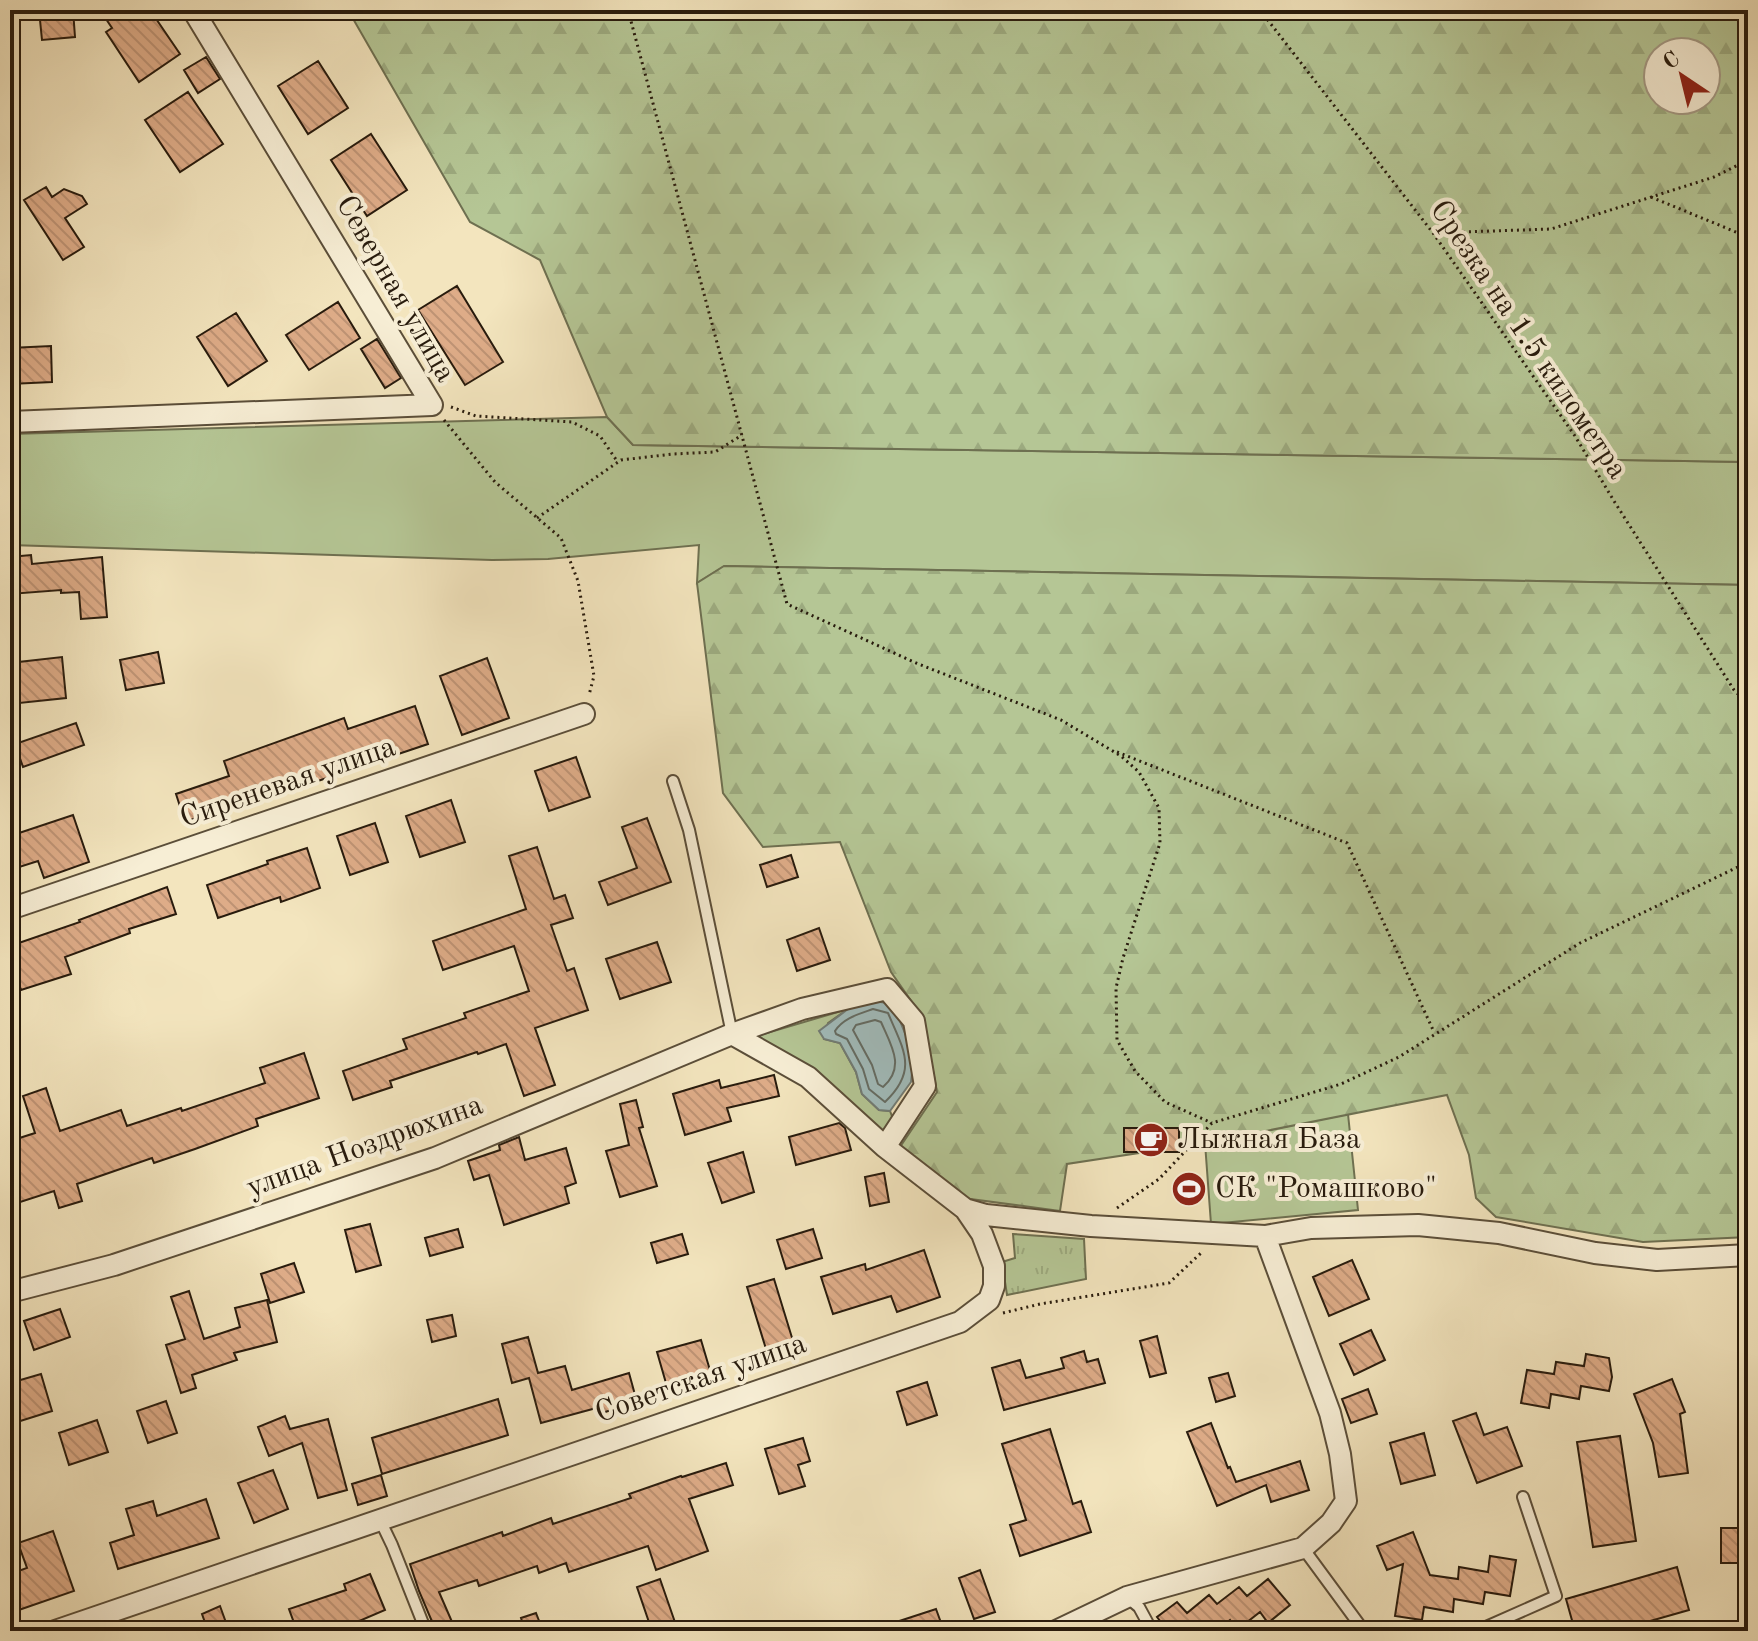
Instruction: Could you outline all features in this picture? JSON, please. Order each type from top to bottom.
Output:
[{"type":"street","name":"Северная улица","points":[[10,422],[430,402],[193,10]]},
{"type":"street","name":"Сиреневая улица","points":[[10,909],[584,714]]},
{"type":"street","name":"улица Ноздрюхина","points":[[10,1292],[114,1265],[435,1158],[732,1034],[802,1009],[887,989],[914,1021],[925,1086],[885,1147]]},
{"type":"street","name":"Советская улица","points":[[55,1631],[960,1322],[989,1300],[994,1286],[994,1266],[982,1234],[965,1209],[885,1147],[808,1077],[732,1034]]},
{"type":"street","points":[[965,1209],[986,1215],[1091,1226],[1265,1236],[1311,1228],[1418,1225],[1499,1233],[1595,1253],[1657,1260],[1748,1255]]},
{"type":"street","points":[[1056,1631],[1127,1597],[1303,1548],[1331,1523],[1346,1501],[1340,1454],[1330,1413],[1265,1236]]},
{"type":"lane","points":[[673,781],[689,830],[732,1034]]},
{"type":"lane","points":[[1477,1631],[1556,1596],[1523,1497]]},
{"type":"lane","points":[[380,1520],[426,1631]]},
{"type":"lane","points":[[1303,1548],[1364,1631]]},
{"type":"lane","points":[[1127,1597],[1139,1607],[1152,1631]]},
{"type":"path","points":[[628,10],[787,604],[916,663],[1061,720],[1121,756],[1139,772],[1159,808],[1160,843],[1116,988],[1117,1040],[1135,1071],[1165,1102],[1212,1123]]},
{"type":"path","name":"Срезка на 1.5 километра","points":[[1260,10],[1433,233],[1575,436],[1734,690],[1748,704]]},
{"type":"path","points":[[1433,233],[1551,229],[1714,177],[1748,160]]},
{"type":"path","points":[[1651,197],[1748,237]]},
{"type":"path","points":[[430,402],[476,416],[572,422],[600,436],[618,462]]},
{"type":"path","points":[[430,402],[495,482],[561,538],[578,581],[594,676],[584,714]]},
{"type":"path","points":[[537,518],[618,462],[715,452],[742,435]]},
{"type":"path","points":[[1106,747],[1347,843],[1435,1034]]},
{"type":"path","points":[[1091,1226],[1159,1179],[1212,1123],[1341,1084],[1399,1057],[1580,943],[1748,860]]},
{"type":"path","points":[[1000,1313],[1169,1283],[1222,1233]]},
{"type":"green space","points":[[348,10],[1748,10],[1748,462],[633,445],[607,417],[540,260],[470,222]]},
{"type":"green space","points":[[607,417],[633,445],[1748,462],[1748,585],[725,566],[697,583],[699,545],[548,559],[492,560],[10,545],[10,434]]},
{"type":"green space","points":[[724,566],[1748,585],[1748,1237],[1643,1242],[1496,1217],[1476,1198],[1469,1155],[1447,1095],[1205,1143],[1067,1164],[1060,1211],[963,1198],[900,1147],[937,1092],[923,1018],[891,972],[840,842],[763,847],[723,793],[697,583]]},
{"type":"green space","points":[[848,1009],[828,1023],[824,1039],[840,1043],[856,1072],[862,1094],[879,1110],[890,1111],[893,1119],[883,1133],[747,1039]]},
{"type":"green space","points":[[1348,1114],[1358,1210],[1211,1224],[1205,1143]]},
{"type":"green space","points":[[1013,1234],[1084,1239],[1086,1279],[1007,1295],[1002,1262],[1015,1258]]},
{"type":"water","points":[[874,1001],[893,1004],[914,1055],[911,1082],[890,1111],[879,1110],[862,1094],[856,1072],[840,1043],[824,1039],[819,1031],[848,1009]]},
{"type":"building","points":[[39,10],[73,10],[75,37],[42,40]]},
{"type":"building","points":[[100,10],[150,10],[180,54],[139,82],[106,32],[112,28]]},
{"type":"building","points":[[206,57],[220,79],[198,93],[184,70]]},
{"type":"building","points":[[318,61],[348,108],[308,134],[278,86]]},
{"type":"building","points":[[188,92],[223,144],[180,172],[145,120]]},
{"type":"building","points":[[371,134],[407,190],[367,216],[331,160]]},
{"type":"building","points":[[46,187],[52,197],[64,189],[82,196],[87,204],[65,218],[84,247],[63,260],[24,200]]},
{"type":"building","points":[[457,286],[503,362],[465,385],[418,310]]},
{"type":"building","points":[[338,302],[360,338],[309,370],[286,335]]},
{"type":"building","points":[[236,313],[267,361],[228,386],[197,337]]},
{"type":"building","points":[[377,339],[401,378],[385,388],[361,349]]},
{"type":"building","points":[[51,346],[52,382],[10,384],[10,348]]},
{"type":"building","points":[[31,555],[32,564],[102,557],[107,617],[81,619],[79,592],[61,593],[61,590],[10,594],[10,557]]},
{"type":"building","points":[[158,652],[164,683],[126,690],[120,660]]},
{"type":"building","points":[[62,657],[66,698],[10,704],[10,663]]},
{"type":"building","points":[[487,658],[509,718],[462,735],[440,676]]},
{"type":"building","points":[[415,706],[428,744],[312,783],[310,778],[185,822],[176,794],[229,776],[224,761],[344,718],[348,729]]},
{"type":"building","points":[[76,723],[84,745],[23,767],[15,744]]},
{"type":"building","points":[[576,757],[590,797],[549,811],[535,771]]},
{"type":"building","points":[[451,800],[465,842],[420,857],[406,816]]},
{"type":"building","points":[[73,815],[89,862],[44,878],[38,861],[10,870],[10,836]]},
{"type":"building","points":[[647,818],[671,882],[608,905],[599,882],[637,868],[622,827]]},
{"type":"building","points":[[375,823],[388,862],[350,875],[337,836]]},
{"type":"building","points":[[537,847],[554,899],[565,895],[573,918],[551,925],[567,971],[574,968],[588,1010],[535,1028],[555,1085],[524,1096],[506,1044],[390,1081],[392,1087],[353,1100],[343,1071],[407,1049],[403,1039],[466,1018],[464,1013],[529,991],[514,946],[443,970],[433,941],[526,909],[509,856]]},
{"type":"building","points":[[307,848],[320,888],[281,902],[280,897],[218,918],[207,885]]},
{"type":"building","points":[[791,855],[798,877],[767,887],[760,865]]},
{"type":"building","points":[[167,887],[176,914],[129,929],[130,933],[65,957],[71,974],[21,990],[10,957],[10,946]]},
{"type":"building","points":[[819,928],[830,960],[797,971],[787,940]]},
{"type":"building","points":[[657,942],[671,982],[620,999],[606,959]]},
{"type":"building","points":[[304,1053],[319,1098],[256,1119],[258,1126],[195,1149],[154,1163],[152,1158],[77,1184],[82,1201],[59,1208],[54,1191],[14,1204],[10,1190],[10,1141],[35,1133],[23,1096],[46,1088],[60,1131],[121,1110],[127,1126],[265,1083],[260,1068]]},
{"type":"building","points":[[774,1075],[779,1096],[727,1108],[731,1121],[685,1135],[673,1094],[719,1080],[721,1088]]},
{"type":"building","points":[[636,1100],[643,1127],[639,1128],[657,1186],[620,1197],[606,1151],[629,1145],[620,1104]]},
{"type":"building","points":[[839,1123],[845,1128],[851,1150],[796,1165],[789,1137]]},
{"type":"building","name":"Лыжная База","points":[[1124,1128],[1179,1128],[1179,1152],[1124,1152]]},
{"type":"building","points":[[519,1137],[525,1160],[566,1148],[576,1183],[565,1187],[569,1203],[504,1225],[489,1175],[474,1180],[468,1161],[500,1150],[499,1145]]},
{"type":"building","points":[[743,1152],[754,1192],[722,1203],[708,1163]]},
{"type":"building","points":[[884,1173],[889,1202],[870,1206],[865,1177]]},
{"type":"building","points":[[370,1224],[381,1265],[356,1272],[345,1230]]},
{"type":"building","points":[[458,1229],[463,1247],[430,1256],[425,1238]]},
{"type":"building","points":[[813,1229],[822,1258],[786,1269],[777,1240]]},
{"type":"building","points":[[682,1234],[688,1254],[657,1263],[651,1243]]},
{"type":"building","points":[[924,1250],[940,1297],[897,1312],[891,1296],[833,1314],[821,1277],[865,1264],[866,1270]]},
{"type":"building","points":[[1352,1260],[1369,1299],[1329,1316],[1313,1277]]},
{"type":"building","points":[[294,1263],[304,1292],[270,1303],[261,1274]]},
{"type":"building","points":[[774,1279],[793,1341],[766,1349],[747,1287]]},
{"type":"building","points":[[189,1291],[204,1339],[240,1327],[235,1308],[267,1300],[277,1342],[234,1353],[237,1360],[192,1375],[196,1388],[181,1393],[166,1345],[185,1339],[171,1297]]},
{"type":"building","points":[[60,1309],[70,1337],[34,1350],[24,1321]]},
{"type":"building","points":[[452,1315],[456,1336],[432,1342],[427,1320]]},
{"type":"building","points":[[1371,1330],[1385,1360],[1354,1375],[1340,1344]]},
{"type":"building","points":[[1157,1336],[1166,1373],[1150,1377],[1140,1341]]},
{"type":"building","points":[[528,1337],[538,1373],[565,1366],[572,1390],[629,1373],[637,1402],[602,1413],[600,1407],[541,1423],[529,1378],[512,1383],[502,1344]]},
{"type":"building","points":[[701,1340],[712,1377],[668,1390],[657,1352]]},
{"type":"building","points":[[1084,1351],[1087,1362],[1098,1359],[1105,1383],[1004,1410],[992,1368],[1020,1360],[1026,1378],[1064,1368],[1061,1358]]},
{"type":"building","points":[[1586,1354],[1609,1358],[1612,1377],[1609,1391],[1581,1386],[1579,1399],[1551,1394],[1549,1408],[1521,1403],[1527,1370],[1554,1374],[1556,1362],[1584,1366]]},
{"type":"building","points":[[1228,1373],[1235,1396],[1216,1402],[1209,1378]]},
{"type":"building","points":[[41,1374],[52,1411],[14,1423],[10,1409],[10,1383]]},
{"type":"building","points":[[1672,1379],[1685,1412],[1680,1414],[1688,1473],[1659,1477],[1653,1443],[1634,1394]]},
{"type":"building","points":[[927,1382],[937,1415],[907,1425],[897,1392]]},
{"type":"building","points":[[1368,1389],[1377,1414],[1351,1423],[1342,1399]]},
{"type":"building","points":[[498,1399],[508,1435],[382,1474],[372,1438]]},
{"type":"building","points":[[166,1401],[177,1433],[148,1443],[137,1411]]},
{"type":"building","points":[[1476,1413],[1484,1435],[1507,1427],[1522,1466],[1477,1483],[1453,1421]]},
{"type":"building","points":[[285,1416],[290,1429],[328,1419],[347,1490],[318,1498],[302,1443],[269,1456],[258,1427]]},
{"type":"building","points":[[97,1420],[108,1452],[69,1465],[59,1433]]},
{"type":"building","points":[[1211,1423],[1236,1482],[1300,1461],[1309,1490],[1271,1502],[1266,1485],[1217,1506],[1187,1432]]},
{"type":"building","points":[[1050,1429],[1073,1504],[1081,1501],[1091,1532],[1020,1556],[1010,1525],[1026,1520],[1002,1444]]},
{"type":"building","points":[[1424,1433],[1435,1475],[1401,1484],[1390,1443]]},
{"type":"building","points":[[1620,1436],[1636,1541],[1593,1547],[1577,1442]]},
{"type":"building","points":[[803,1438],[810,1461],[798,1465],[805,1486],[779,1494],[765,1449]]},
{"type":"building","points":[[726,1463],[733,1485],[689,1499],[708,1551],[656,1570],[648,1546],[569,1572],[566,1563],[539,1573],[537,1566],[479,1586],[477,1580],[439,1592],[456,1631],[436,1631],[410,1564],[551,1518],[553,1524],[631,1498],[629,1494]]},
{"type":"building","points":[[273,1470],[288,1509],[254,1523],[238,1483]]},
{"type":"building","points":[[381,1475],[387,1496],[358,1505],[352,1484]]},
{"type":"building","points":[[206,1499],[219,1538],[118,1569],[110,1543],[134,1535],[126,1509],[153,1501],[157,1516]]},
{"type":"building","points":[[1721,1528],[1748,1528],[1748,1563],[1721,1563]]},
{"type":"building","points":[[53,1531],[74,1591],[10,1613],[10,1574],[27,1568],[18,1543]]},
{"type":"building","points":[[1413,1532],[1430,1575],[1458,1579],[1459,1567],[1488,1572],[1490,1556],[1516,1560],[1510,1596],[1485,1592],[1483,1604],[1454,1599],[1453,1612],[1424,1607],[1422,1620],[1395,1616],[1403,1564],[1387,1570],[1377,1546]]},
{"type":"building","points":[[1677,1567],[1689,1610],[1615,1631],[1575,1631],[1566,1599]]},
{"type":"building","points":[[980,1570],[995,1612],[974,1619],[959,1578]]},
{"type":"building","points":[[370,1574],[385,1610],[345,1627],[346,1631],[297,1631],[289,1609],[346,1590],[344,1584]]},
{"type":"building","points":[[660,1579],[678,1631],[652,1631],[637,1587]]},
{"type":"building","points":[[1268,1579],[1290,1605],[1268,1623],[1260,1612],[1237,1630],[1230,1620],[1217,1631],[1168,1631],[1157,1617],[1177,1602],[1187,1613],[1209,1595],[1217,1604],[1239,1587],[1247,1596]]},
{"type":"building","points":[[220,1606],[229,1631],[208,1631],[202,1614]]},
{"type":"building","points":[[936,1609],[944,1631],[879,1631],[878,1628]]},
{"type":"building","points":[[536,1613],[543,1631],[525,1631],[521,1618]]},
{"type":"place","name":"Лыжная База","points":[[1151,1140]]},
{"type":"place","name":"СК \"Ромашково\"","points":[[1189,1189]]}]
